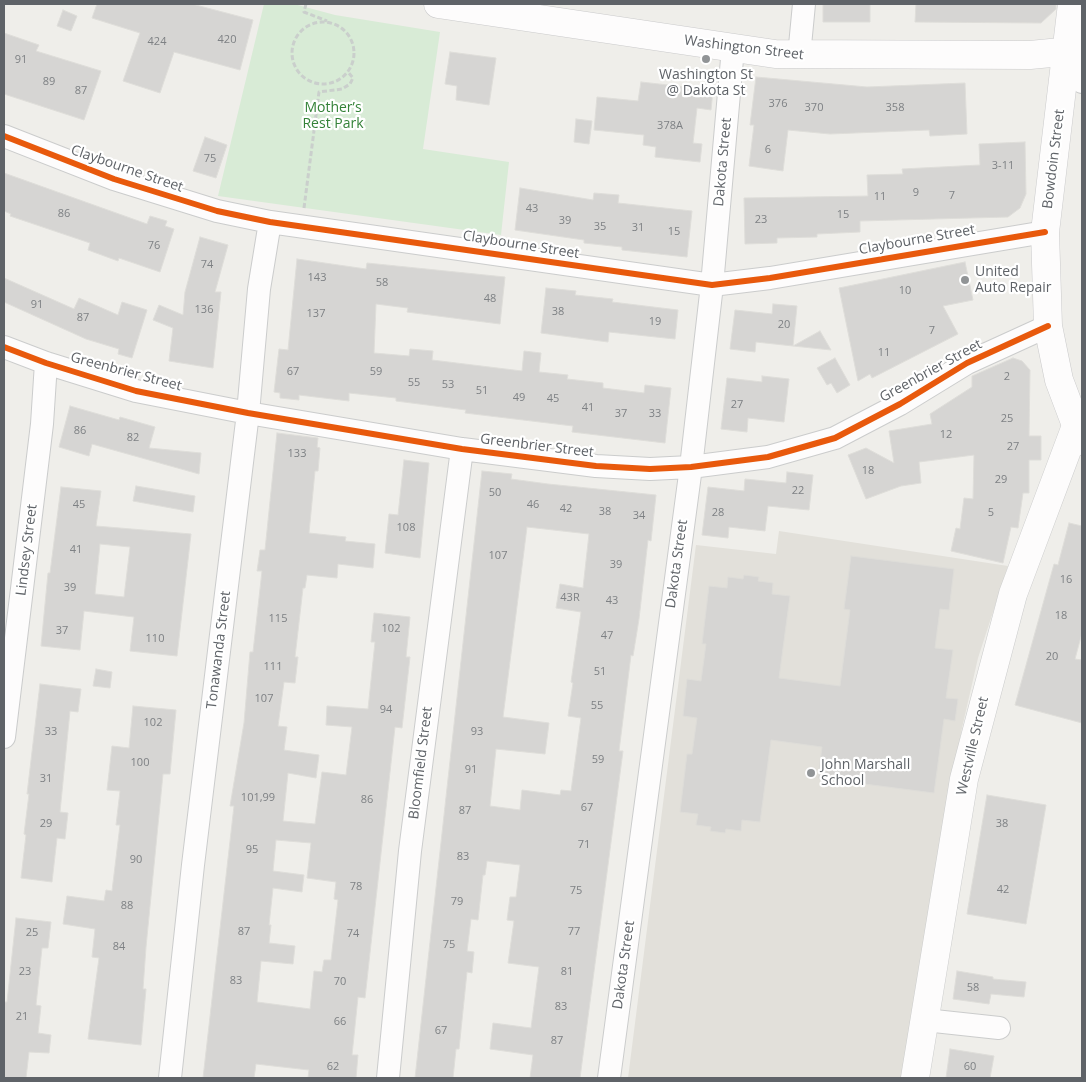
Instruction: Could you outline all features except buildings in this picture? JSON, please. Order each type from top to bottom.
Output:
[{"type":"main road","name":"Washington Street","points":[[438,4],[511,7],[733,48],[799,56],[1030,55],[1074,51]]},
{"type":"main road","name":"Bowdoin Street","points":[[1072,4],[1074,51],[1045,232],[1048,326],[1059,380],[1079,433]]},
{"type":"main road","name":"Westville Street","points":[[915,1078],[964,779],[990,675],[1013,594],[1040,517],[1079,433]]},
{"type":"street","points":[[799,56],[804,4]]},
{"type":"street","name":"Dakota Street","points":[[609,1078],[691,467],[712,286],[733,48]]},
{"type":"street","points":[[1074,51],[1082,82]]},
{"type":"street","name":"Claybourne Street","points":[[4,136],[157,193],[217,211],[270,222],[712,286],[1045,232]]},
{"type":"street","name":"Tonawanda Street","points":[[170,1078],[193,865],[248,413],[259,289],[270,222]]},
{"type":"street","name":"Greenbrier Street","points":[[4,347],[46,363],[136,391],[248,413],[462,449],[596,466],[650,469],[691,467],[768,457],[835,438],[900,404],[967,363],[1048,326]]},
{"type":"street","name":"Lindsey Street","points":[[4,737],[42,424],[46,363]]},
{"type":"street","name":"Bloomfield Street","points":[[388,1078],[412,841],[462,449]]},
{"type":"street","points":[[924,1020],[999,1028]]},
{"type":"path","points":[[306,4],[304,12],[330,22],[340,26],[352,40],[354,56],[348,72],[337,81],[321,85],[310,82],[301,76],[292,62],[292,47],[295,36],[307,25],[318,21],[330,22]]},
{"type":"path","points":[[313,227],[315,214],[304,212],[318,92],[342,89],[350,84],[354,78],[348,72]]},
{"type":"shaded area","name":"John Marshall School","points":[[779,531],[1008,566],[978,658],[962,728],[936,872],[903,1078],[628,1078],[696,545],[776,554]]},
{"type":"green space","name":"Mother’s Rest Park","points":[[264,4],[294,4],[335,15],[440,32],[423,149],[509,162],[501,235],[218,196]]},
{"type":"cycle path","points":[[4,136],[114,179],[217,211],[270,222],[712,285],[770,278],[1045,232]]},
{"type":"cycle path","points":[[4,347],[46,363],[136,391],[248,413],[462,449],[596,466],[650,469],[691,467],[768,457],[835,438],[900,404],[967,363],[1048,326]]},
{"type":"place","name":"Washington St @ Dakota St","points":[[706,59]]},
{"type":"place","name":"United Auto Repair","points":[[965,280]]},
{"type":"place","name":"John Marshall School","points":[[811,773]]}]
